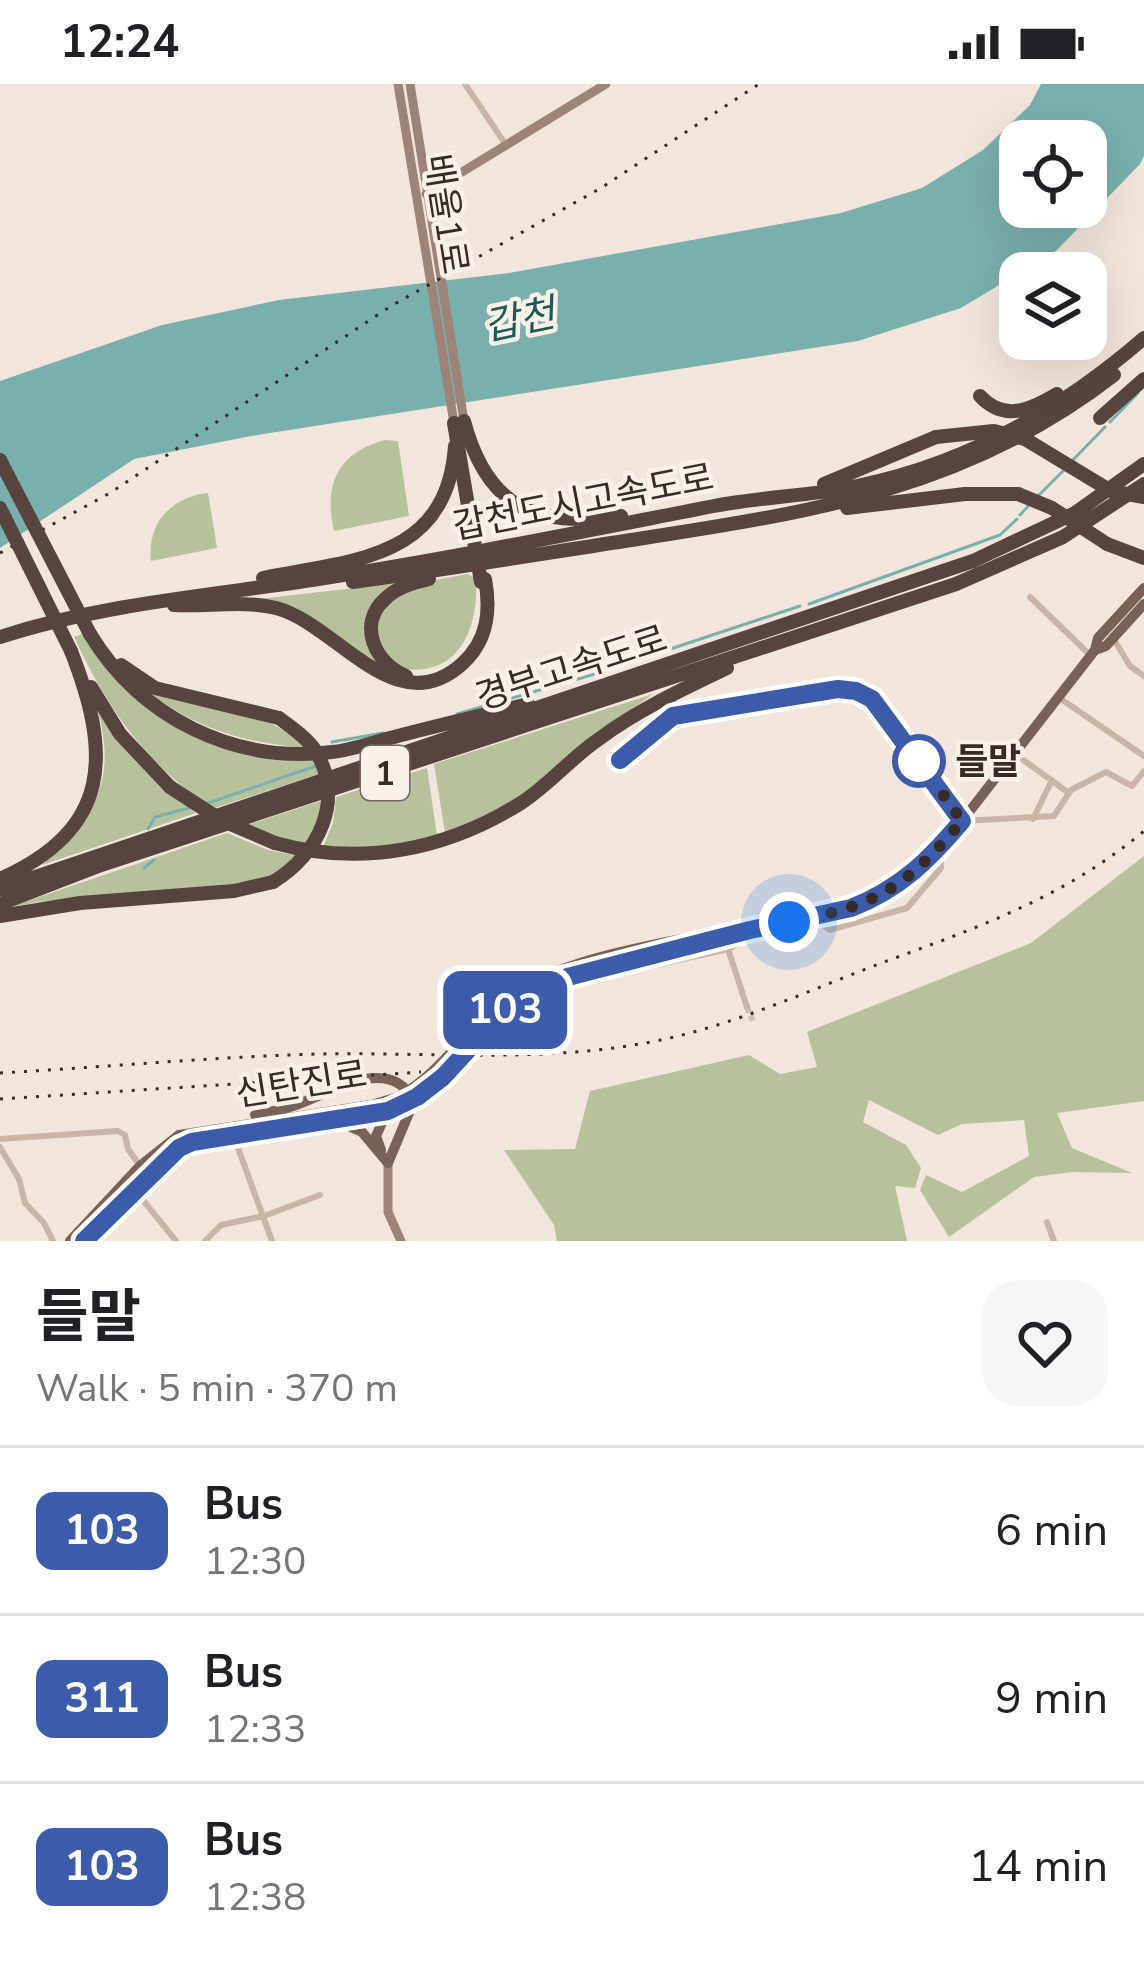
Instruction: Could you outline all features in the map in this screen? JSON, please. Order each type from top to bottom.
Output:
[{"type":"highway","points":[[980,396],[999,412],[1034,407],[1144,335]]},
{"type":"highway","name":"갑천도시고속도로","points":[[0,641],[154,600],[432,561],[733,502],[855,487],[955,458],[1036,418],[1113,365],[1144,335]]},
{"type":"highway","name":"갑천도시고속도로","points":[[0,641],[101,616],[783,516],[906,485],[999,449],[1086,397],[1144,350]]},
{"type":"highway","points":[[1100,418],[1144,379]]},
{"type":"highway","points":[[459,422],[495,488],[521,508],[556,519],[587,520],[733,502]]},
{"type":"highway","points":[[154,600],[392,549],[430,518],[444,498],[453,472],[459,422]]},
{"type":"highway","points":[[174,605],[277,608],[307,620],[378,673],[400,682],[424,682],[452,672],[475,650],[487,621],[459,422]]},
{"type":"highway","points":[[765,498],[834,482],[936,437],[994,431],[1025,439],[1111,490],[1144,497]]},
{"type":"highway","points":[[0,460],[90,634],[125,680],[168,716],[231,745],[299,754],[353,749],[622,682]]},
{"type":"highway","name":"경부고속도로","points":[[0,889],[622,682],[1005,548],[1075,513],[1144,464]]},
{"type":"highway","name":"경부고속도로","points":[[0,904],[100,866],[994,570],[1063,537],[1144,484]]},
{"type":"highway","points":[[783,516],[965,494],[1018,494],[1052,508],[1107,544],[1144,559]]},
{"type":"highway","points":[[0,508],[71,651],[120,734],[170,787],[221,820],[275,843],[324,854],[403,851],[454,836],[523,802],[597,740],[650,706],[772,646]]},
{"type":"highway","points":[[483,580],[479,631],[463,656],[448,668],[423,676],[403,675],[384,664],[373,646],[371,631],[373,617],[387,597],[420,581],[541,554]]},
{"type":"highway","points":[[0,916],[80,903],[234,891],[273,882],[304,859],[314,845],[328,794],[315,751],[279,718],[155,688],[125,668],[90,634]]},
{"type":"highway","points":[[0,879],[53,848],[75,822],[92,789],[97,770],[95,724],[71,651]]},
{"type":"main road","name":"배울1로","points":[[398,84],[422,195],[459,422]]},
{"type":"main road","name":"배울1로","points":[[410,84],[424,171],[422,195],[430,210],[427,227]]},
{"type":"main road","points":[[422,195],[606,84]]},
{"type":"main road","points":[[424,171],[436,178],[460,174]]},
{"type":"main road","points":[[430,210],[460,174]]},
{"type":"main road","name":"신탄진로","points":[[1093,653],[1098,638],[1144,588]]},
{"type":"main road","name":"신탄진로","points":[[70,1241],[85,1238],[179,1148],[388,1111],[495,1008],[524,987],[593,961],[730,941],[750,930],[851,908],[896,888],[940,848],[1093,653],[1144,604]]},
{"type":"main road","points":[[196,1130],[293,1106],[350,1083],[380,1078],[402,1085],[414,1101],[388,1163],[386,1203],[401,1241]]},
{"type":"main road","name":"신탄진로","points":[[85,1238],[140,1166],[167,1142],[196,1130],[400,1101]]},
{"type":"main road","points":[[388,1111],[376,1136],[388,1163]]},
{"type":"main road","points":[[333,1122],[362,1132],[388,1163]]},
{"type":"street","points":[[466,84],[506,146]]},
{"type":"street","points":[[1030,598],[1093,653]]},
{"type":"street","points":[[1112,638],[1130,665],[1144,676]]},
{"type":"street","points":[[673,716],[838,689],[856,691],[882,709],[962,821],[1054,816],[1069,793],[1106,772],[1132,786],[1144,771]]},
{"type":"street","points":[[1058,698],[1144,757]]},
{"type":"street","points":[[1015,754],[1069,793]]},
{"type":"street","points":[[1034,819],[1052,780]]},
{"type":"street","points":[[814,918],[830,930],[907,908],[941,868],[940,848]]},
{"type":"street","points":[[500,988],[517,1008],[562,984],[730,941],[764,927]]},
{"type":"street","points":[[730,941],[747,1007]]},
{"type":"street","points":[[53,1241],[25,1203],[19,1179],[0,1143],[118,1131],[125,1135],[140,1166]]},
{"type":"street","points":[[234,1136],[272,1241]]},
{"type":"street","points":[[134,1189],[176,1241]]},
{"type":"street","points":[[205,1241],[221,1225],[320,1196]]},
{"type":"street","points":[[1047,1222],[1054,1241]]},
{"type":"green space","points":[[385,440],[398,441],[409,516],[334,531],[331,500],[337,474],[355,453]]},
{"type":"green space","points":[[208,493],[217,548],[151,561],[153,535],[164,514],[183,500]]},
{"type":"green space","points":[[468,574],[476,579],[476,599],[468,634],[459,648],[433,667],[394,667],[373,636],[386,606],[407,589]]},
{"type":"green space","points":[[407,582],[397,587],[371,631],[392,671],[250,600]]},
{"type":"green space","points":[[84,633],[132,690],[182,729],[240,752],[315,760],[322,773],[212,809],[167,772],[131,733],[74,637]]},
{"type":"green space","points":[[136,682],[248,713],[307,748],[216,730],[175,710]]},
{"type":"green space","points":[[653,694],[520,797],[445,833],[434,764]]},
{"type":"green space","points":[[97,708],[162,787],[196,813],[42,865],[76,831],[97,796],[105,756]]},
{"type":"green space","points":[[427,768],[437,836],[392,848],[323,847],[333,823],[336,797]]},
{"type":"green space","points":[[324,800],[310,846],[244,826]]},
{"type":"green space","points":[[227,833],[268,850],[299,856],[281,871],[252,884],[37,902],[4,909]]},
{"type":"green space","points":[[1144,856],[1144,1101],[1057,1113],[1072,1148],[1132,1173],[1034,1177],[949,1237],[920,1190],[926,1175],[962,1192],[1029,1156],[1024,1120],[962,1124],[938,1135],[869,1100],[863,1122],[906,1145],[921,1168],[915,1188],[895,1186],[907,1241],[557,1241],[554,1225],[504,1150],[575,1149],[590,1091],[749,1055],[780,1074],[817,1067],[807,1032],[1031,943]]},
{"type":"water","points":[[1041,84],[1144,84],[1144,156],[1107,198],[1107,120],[1014,120],[1030,105]]},
{"type":"water","name":"갑천","points":[[999,135],[999,228],[1078,228],[1054,252],[999,252],[999,285],[961,308],[858,341],[251,436],[134,459],[0,548],[0,381],[162,325],[279,300],[509,273],[841,213],[922,188]]},
{"type":"waterway","points":[[1110,422],[1138,393]]},
{"type":"waterway","points":[[1071,462],[1105,427]]},
{"type":"waterway","points":[[1038,496],[1065,469]]},
{"type":"waterway","points":[[1020,515],[1031,503]]},
{"type":"waterway","points":[[809,604],[1000,535],[1017,519]]},
{"type":"waterway","points":[[457,714],[800,606]]},
{"type":"waterway","points":[[332,742],[383,733]]},
{"type":"waterway","points":[[208,803],[316,766]]},
{"type":"waterway","points":[[148,829],[155,817],[193,807]]},
{"type":"waterway","points":[[144,868],[154,860]]},
{"type":"tunnel","points":[[747,1007],[753,1021]]},
{"type":"railway","points":[[0,553],[110,493],[391,306],[601,188],[759,84]]},
{"type":"railway","points":[[0,1073],[318,1054],[564,1053],[645,1043],[772,1006],[994,920],[1086,873],[1144,831]]},
{"type":"railway","points":[[0,1099],[421,1072]]},
{"type":"bus line","name":"103","points":[[84,1241],[179,1148],[192,1142],[361,1118],[403,1106],[443,1077],[487,1027],[530,993],[594,968],[814,918],[875,899],[918,871],[962,821],[882,709],[856,691],[838,689],[673,716],[620,760]]},
{"type":"place","name":"들말","points":[[919,761]]},
{"type":"route","points":[[789,922],[851,908],[896,888],[918,871],[962,821],[908,746],[919,761]]}]
